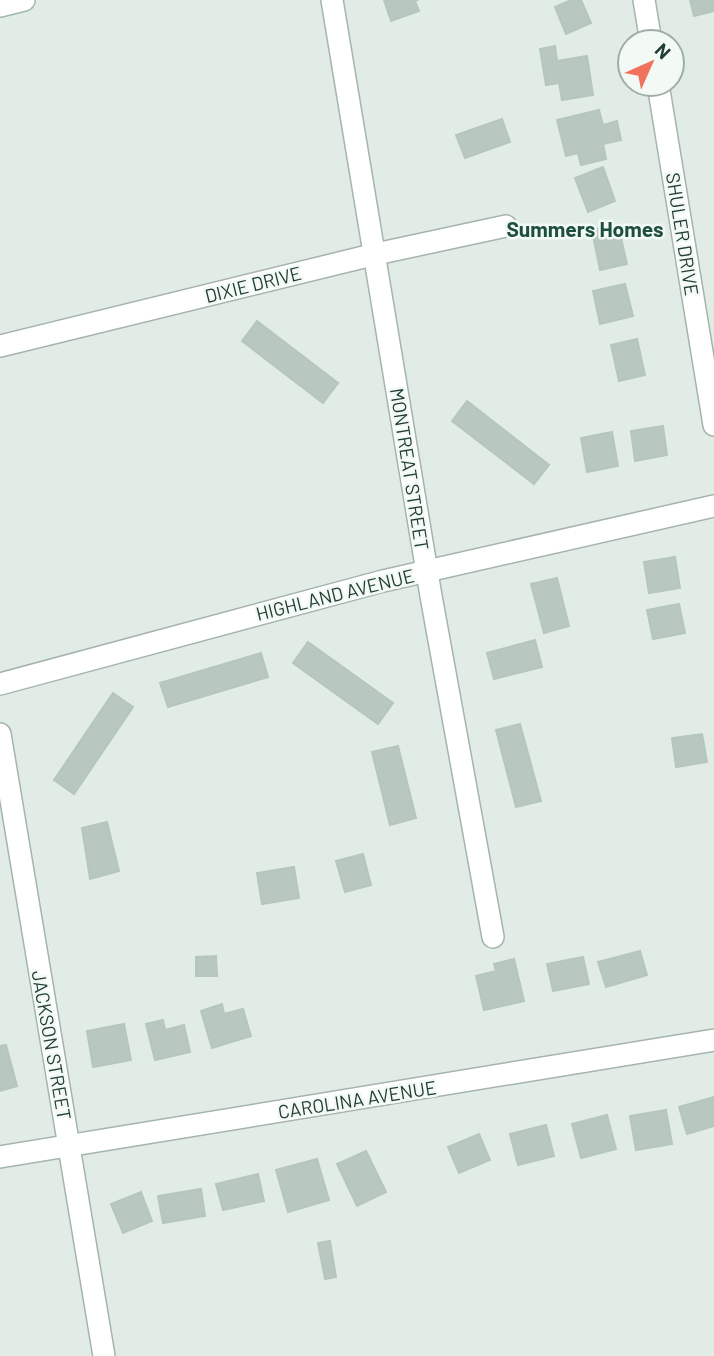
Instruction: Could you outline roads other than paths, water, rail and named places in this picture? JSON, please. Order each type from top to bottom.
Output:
[{"type":"street","points":[[0,6],[24,0]]},
{"type":"street","name":"MONTREAT STREET","points":[[332,0],[427,571],[493,937]]},
{"type":"street","points":[[644,0],[649,28]]},
{"type":"street","name":"SHULER DRIVE","points":[[660,98],[714,425]]},
{"type":"street","name":"DIXIE DRIVE","points":[[0,346],[376,254],[506,226]]},
{"type":"street","name":"HIGHLAND AVENUE","points":[[0,684],[115,651],[427,571],[714,506]]},
{"type":"street","name":"JACKSON STREET","points":[[0,734],[104,1356]]},
{"type":"street","name":"CAROLINA AVENUE","points":[[0,1157],[714,1040]]},
{"type":"district","name":"Summers Homes","points":[[585,228]]}]
